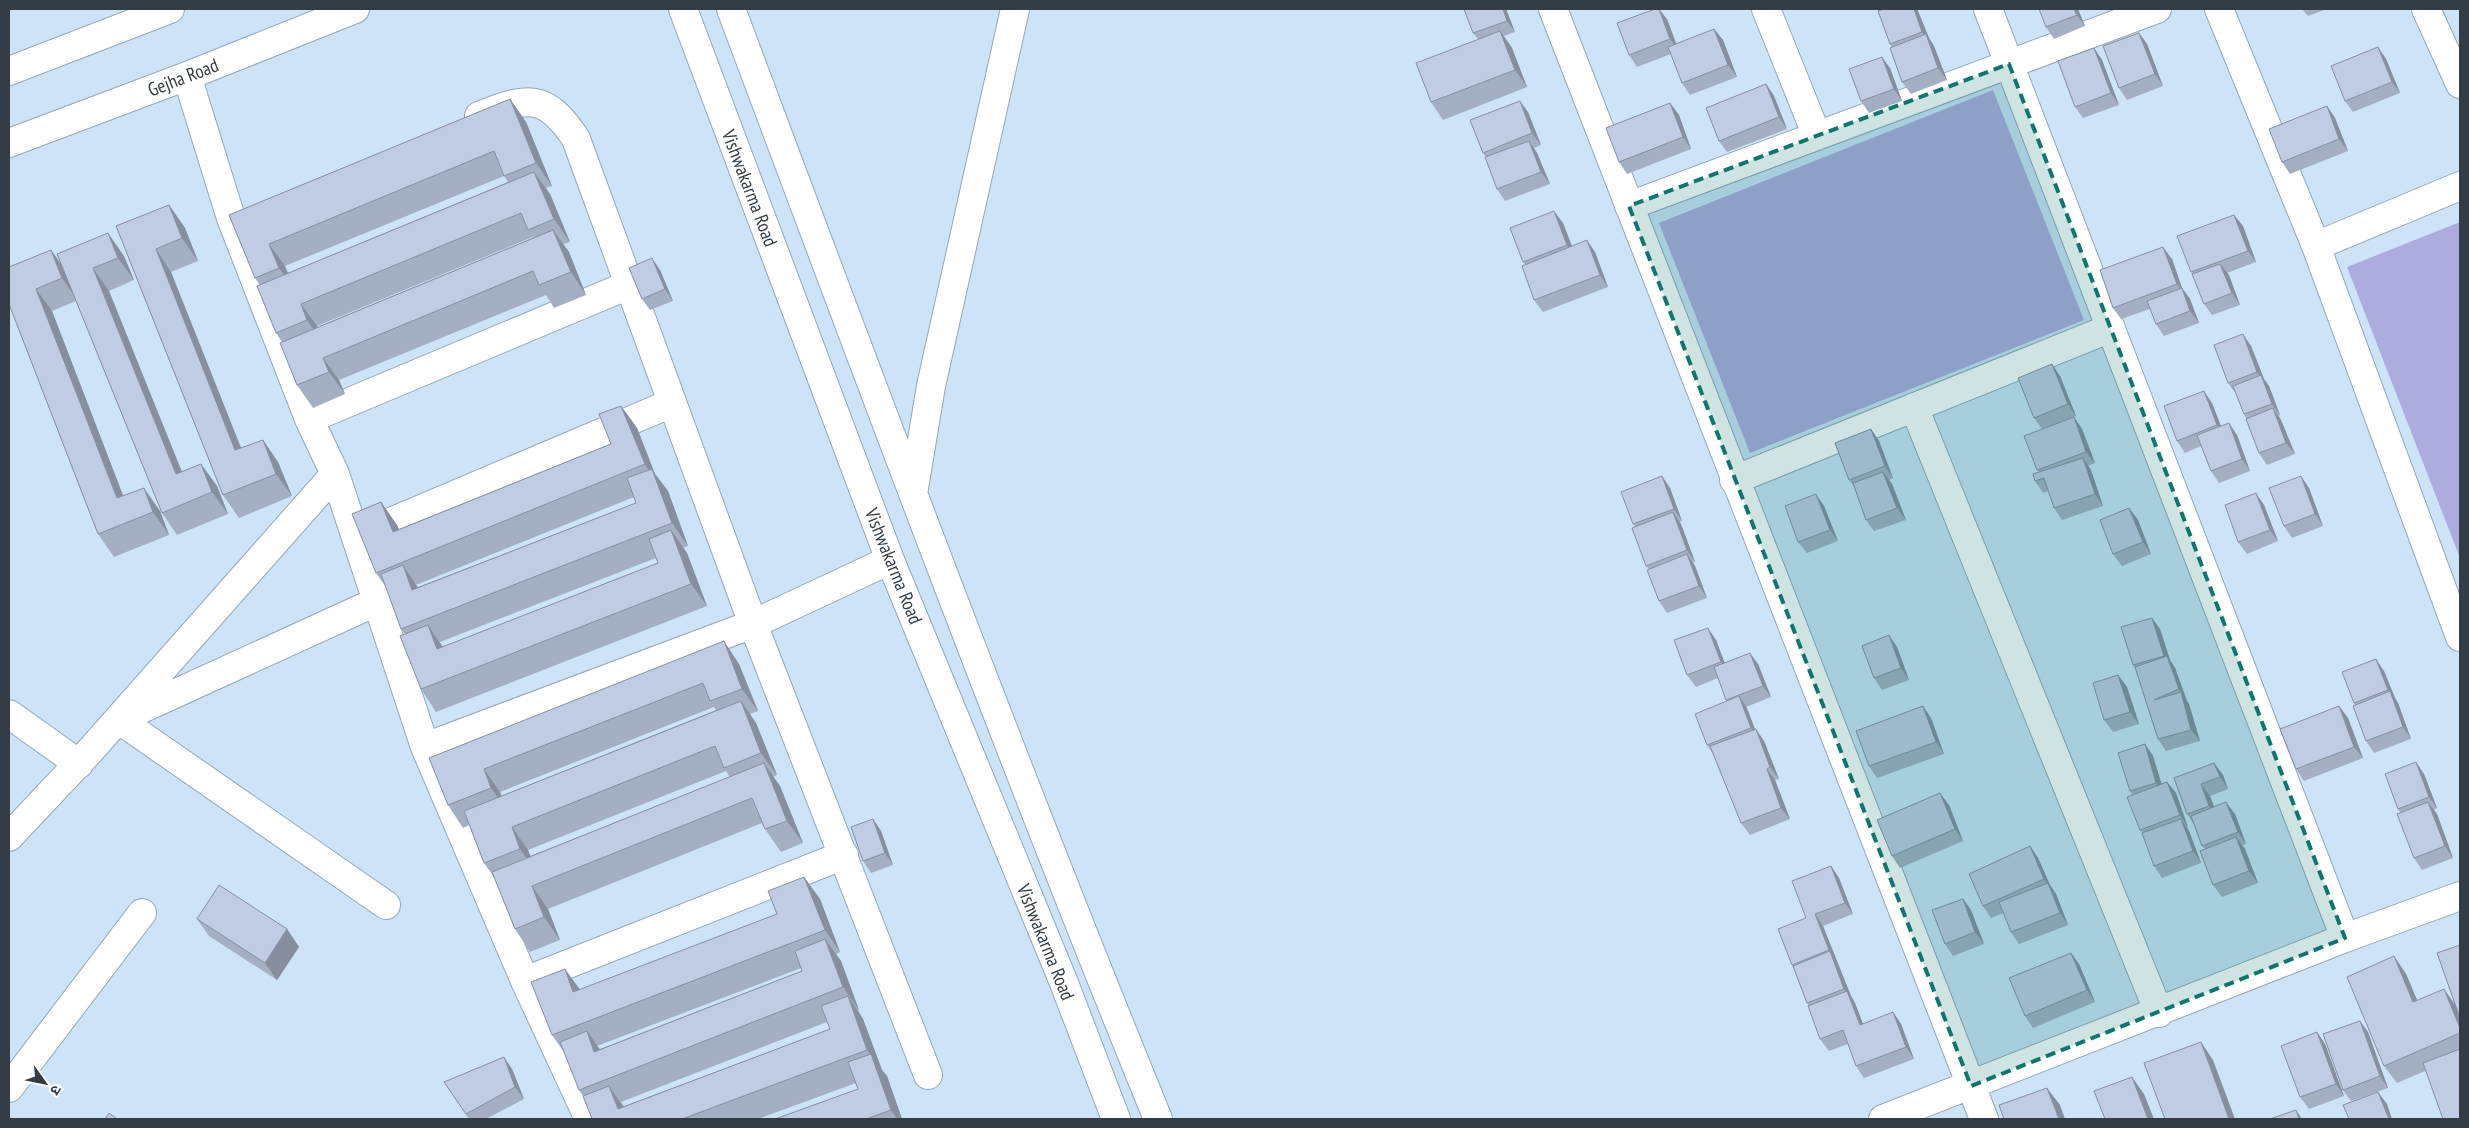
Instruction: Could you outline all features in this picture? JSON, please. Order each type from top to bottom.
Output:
[{"type":"street","points":[[9,71],[170,9]]},
{"type":"street","name":"Gejha Road","points":[[9,143],[187,76],[355,9]]},
{"type":"street","name":"Vishwakarma Road","points":[[683,9],[890,560],[1064,984],[1116,1119]]},
{"type":"street","name":"Vishwakarma Road","points":[[731,9],[912,495],[1099,974],[1158,1119]]},
{"type":"street","points":[[912,495],[931,386],[1015,9]]},
{"type":"street","points":[[1553,9],[1734,480],[1984,1119]]},
{"type":"street","points":[[1766,9],[1817,136]]},
{"type":"street","points":[[1988,9],[2345,938]]},
{"type":"street","points":[[1629,206],[2157,9]]},
{"type":"street","points":[[2220,9],[2316,246],[2460,638]]},
{"type":"street","points":[[2426,9],[2460,84]]},
{"type":"street","points":[[187,76],[241,215],[309,419],[335,474],[357,536],[425,747],[525,981],[589,1119]]},
{"type":"street","points":[[453,127],[508,104],[530,102],[546,106],[563,118],[576,139],[631,284],[672,403],[753,624],[928,1075]]},
{"type":"street","points":[[2316,246],[2460,186]]},
{"type":"street","points":[[309,419],[631,284]]},
{"type":"street","points":[[1734,480],[2111,328]]},
{"type":"street","points":[[357,536],[672,403]]},
{"type":"street","points":[[1914,407],[2159,1013]]},
{"type":"street","points":[[9,837],[79,764],[335,474]]},
{"type":"street","points":[[425,747],[753,624],[890,560]]},
{"type":"street","points":[[118,719],[378,600]]},
{"type":"street","points":[[9,714],[79,764]]},
{"type":"street","points":[[118,719],[386,905]]},
{"type":"street","points":[[525,981],[844,855]]},
{"type":"street","points":[[1883,1119],[2159,1013],[2345,938],[2460,896]]},
{"type":"street","points":[[9,1088],[142,913]]},
{"type":"highlighted area","points":[[2009,64],[2345,938],[1971,1086],[1629,206]]},
{"type":"shaded area","points":[[1993,90],[2084,320],[1750,453],[1659,223]]},
{"type":"shaded area","points":[[2460,222],[2460,558],[2347,267]]},
{"type":"building","points":[[1464,9],[1503,9],[1507,21],[1473,33]]},
{"type":"building","points":[[1659,9],[1670,39],[1629,55],[1617,23]]},
{"type":"building","points":[[1884,9],[1914,9],[1922,32],[1890,44],[1878,11]]},
{"type":"building","points":[[2039,9],[2074,9],[2077,15],[2046,27]]},
{"type":"building","points":[[1714,29],[1728,65],[1682,83],[1668,47]]},
{"type":"building","points":[[1500,31],[1515,70],[1431,102],[1416,63]]},
{"type":"building","points":[[2139,33],[2155,74],[2119,88],[2103,46]]},
{"type":"building","points":[[1926,34],[1938,68],[1902,82],[1890,48]]},
{"type":"building","points":[[2378,47],[2392,82],[2345,101],[2331,66]]},
{"type":"building","points":[[2094,48],[2111,93],[2075,107],[2058,61]]},
{"type":"building","points":[[1882,57],[1894,89],[1861,101],[1849,69]]},
{"type":"building","points":[[1766,84],[1779,117],[1719,141],[1706,108]]},
{"type":"building","points":[[510,99],[536,163],[504,176],[494,151],[269,244],[279,268],[255,278],[229,215]]},
{"type":"building","points":[[1520,101],[1532,133],[1483,153],[1470,120]]},
{"type":"building","points":[[1670,103],[1683,137],[1619,162],[1606,128]]},
{"type":"building","points":[[2327,106],[2339,139],[2282,162],[2269,129]]},
{"type":"building","points":[[1529,141],[1541,172],[1497,189],[1485,157]]},
{"type":"building","points":[[534,172],[554,219],[528,230],[521,213],[301,304],[307,320],[276,333],[257,286]]},
{"type":"building","points":[[169,205],[182,238],[156,249],[235,450],[263,440],[276,474],[223,495],[116,226]]},
{"type":"building","points":[[1554,211],[1567,245],[1523,262],[1510,228]]},
{"type":"building","points":[[2234,215],[2248,251],[2191,272],[2177,236]]},
{"type":"building","points":[[553,230],[571,272],[539,285],[533,271],[323,358],[329,372],[297,385],[280,343]]},
{"type":"building","points":[[108,233],[118,258],[93,268],[176,474],[201,464],[212,492],[162,513],[57,254]]},
{"type":"building","points":[[1587,240],[1600,275],[1534,300],[1522,266]]},
{"type":"building","points":[[2163,247],[2177,284],[2113,308],[2100,270]]},
{"type":"building","points":[[51,250],[62,278],[36,289],[117,498],[144,488],[153,512],[98,534],[9,304],[9,267]]},
{"type":"building","points":[[652,258],[665,289],[642,299],[629,268]]},
{"type":"building","points":[[2220,264],[2232,293],[2204,304],[2192,274]]},
{"type":"building","points":[[2182,288],[2190,311],[2156,324],[2147,301]]},
{"type":"building","points":[[2243,334],[2257,372],[2228,383],[2214,345]]},
{"type":"building","points":[[2052,364],[2068,404],[2034,418],[2018,378]]},
{"type":"building","points":[[2261,375],[2272,404],[2244,414],[2233,386]]},
{"type":"building","points":[[2204,391],[2217,425],[2177,441],[2164,406]]},
{"type":"building","points":[[621,406],[645,464],[376,573],[352,514],[381,502],[393,532],[611,444],[599,414]]},
{"type":"building","points":[[2273,408],[2286,443],[2259,453],[2246,419]]},
{"type":"building","points":[[2074,417],[2086,452],[2037,470],[2024,436]]},
{"type":"building","points":[[2229,423],[2242,459],[2211,471],[2197,435]]},
{"type":"building","points":[[1871,429],[1885,466],[1849,480],[1835,443]]},
{"type":"building","points":[[2083,458],[2095,494],[2054,508],[2044,478],[2035,481],[2033,474]]},
{"type":"building","points":[[652,469],[672,523],[401,629],[381,574],[403,565],[412,590],[636,503],[627,478]]},
{"type":"building","points":[[1883,472],[1897,508],[1866,520],[1853,483]]},
{"type":"building","points":[[1662,476],[1674,509],[1633,524],[1621,492]]},
{"type":"building","points":[[2301,476],[2315,514],[2284,526],[2269,488]]},
{"type":"building","points":[[2256,493],[2270,530],[2238,542],[2225,505]]},
{"type":"building","points":[[1816,494],[1830,530],[1798,542],[1785,506]]},
{"type":"building","points":[[2129,508],[2143,542],[2113,554],[2100,520]]},
{"type":"building","points":[[1673,512],[1687,550],[1646,566],[1632,528]]},
{"type":"building","points":[[671,530],[691,584],[421,689],[400,636],[428,625],[437,649],[658,563],[649,539]]},
{"type":"building","points":[[1687,554],[1699,586],[1659,601],[1647,570]]},
{"type":"building","points":[[2152,618],[2164,656],[2133,665],[2121,627]]},
{"type":"building","points":[[1708,628],[1721,662],[1687,675],[1674,640]]},
{"type":"building","points":[[1889,635],[1901,668],[1874,678],[1862,646]]},
{"type":"building","points":[[724,641],[742,689],[710,701],[703,683],[484,769],[491,788],[448,805],[429,758]]},
{"type":"building","points":[[1750,653],[1763,686],[1726,700],[1714,667]]},
{"type":"building","points":[[2167,656],[2179,689],[2154,700],[2181,692],[2191,730],[2158,739],[2135,667]]},
{"type":"building","points":[[2376,659],[2388,690],[2354,703],[2342,672]]},
{"type":"building","points":[[2118,675],[2130,712],[2104,720],[2093,683]]},
{"type":"building","points":[[2390,691],[2403,727],[2366,741],[2353,706]]},
{"type":"building","points":[[1739,696],[1751,728],[1707,745],[1695,714]]},
{"type":"building","points":[[741,701],[761,753],[724,768],[715,746],[512,827],[520,849],[484,863],[464,811]]},
{"type":"building","points":[[1923,706],[1936,742],[1869,766],[1856,731]]},
{"type":"building","points":[[2339,706],[2354,747],[2296,769],[2280,729]]},
{"type":"building","points":[[1756,729],[1770,767],[1767,769],[1781,808],[1741,823],[1710,746]]},
{"type":"building","points":[[2145,744],[2156,783],[2130,791],[2118,753]]},
{"type":"building","points":[[2416,762],[2429,797],[2398,809],[2385,774]]},
{"type":"building","points":[[764,763],[787,821],[765,829],[752,798],[532,886],[544,917],[515,929],[492,872]]},
{"type":"building","points":[[2214,763],[2220,777],[2201,784],[2209,806],[2187,814],[2174,778]]},
{"type":"building","points":[[2167,782],[2180,815],[2140,830],[2127,797]]},
{"type":"building","points":[[1940,793],[1955,829],[1892,856],[1877,820]]},
{"type":"building","points":[[2226,802],[2238,832],[2202,846],[2191,816]]},
{"type":"building","points":[[2428,802],[2445,846],[2414,858],[2397,814]]},
{"type":"building","points":[[873,819],[885,853],[863,861],[851,827]]},
{"type":"building","points":[[2181,819],[2193,851],[2154,866],[2142,833]]},
{"type":"building","points":[[2236,837],[2249,871],[2213,885],[2200,851]]},
{"type":"building","points":[[2030,846],[2044,879],[1983,906],[1969,874]]},
{"type":"building","points":[[1831,866],[1845,903],[1815,914],[1829,950],[1792,965],[1778,929],[1806,918],[1792,881]]},
{"type":"building","points":[[804,877],[825,930],[552,1035],[531,982],[565,969],[573,992],[777,914],[768,891]]},
{"type":"building","points":[[2048,883],[2060,913],[2011,932],[1999,902]]},
{"type":"building","points":[[219,885],[287,929],[265,963],[197,919]]},
{"type":"building","points":[[1963,899],[1975,932],[1945,944],[1932,910]]},
{"type":"building","points":[[825,939],[843,987],[579,1090],[560,1042],[587,1031],[594,1052],[802,971],[795,951]]},
{"type":"building","points":[[2460,945],[2460,1018],[2437,953]]},
{"type":"building","points":[[1830,951],[1844,989],[1807,1003],[1793,966]]},
{"type":"building","points":[[2071,953],[2087,990],[2025,1016],[2009,978]]},
{"type":"building","points":[[2394,956],[2413,1002],[2444,989],[2460,1028],[2460,1033],[2384,1066],[2347,977]]},
{"type":"building","points":[[1847,991],[1860,1025],[1893,1012],[1906,1047],[1856,1066],[1843,1030],[1820,1039],[1808,1006]]},
{"type":"building","points":[[848,996],[867,1050],[682,1119],[592,1119],[583,1096],[609,1086],[618,1109],[830,1029],[821,1006]]},
{"type":"building","points":[[2360,1021],[2380,1076],[2343,1090],[2323,1034]]},
{"type":"building","points":[[2317,1032],[2336,1084],[2300,1097],[2281,1046]]},
{"type":"building","points":[[2201,1042],[2229,1119],[2165,1119],[2144,1063]]},
{"type":"building","points":[[2460,1049],[2460,1119],[2443,1119],[2423,1063]]},
{"type":"building","points":[[871,1054],[891,1110],[866,1119],[775,1119],[858,1089],[848,1062]]},
{"type":"building","points":[[504,1057],[515,1087],[466,1114],[444,1082]]},
{"type":"building","points":[[2132,1077],[2148,1119],[2105,1119],[2094,1091]]},
{"type":"building","points":[[2047,1088],[2059,1119],[2004,1119],[1999,1105]]},
{"type":"building","points":[[2378,1092],[2389,1119],[2349,1119],[2343,1105]]},
{"type":"building","points":[[2296,1110],[2299,1119],[2270,1119]]},
{"type":"building","points":[[109,1113],[117,1119],[105,1119]]}]
